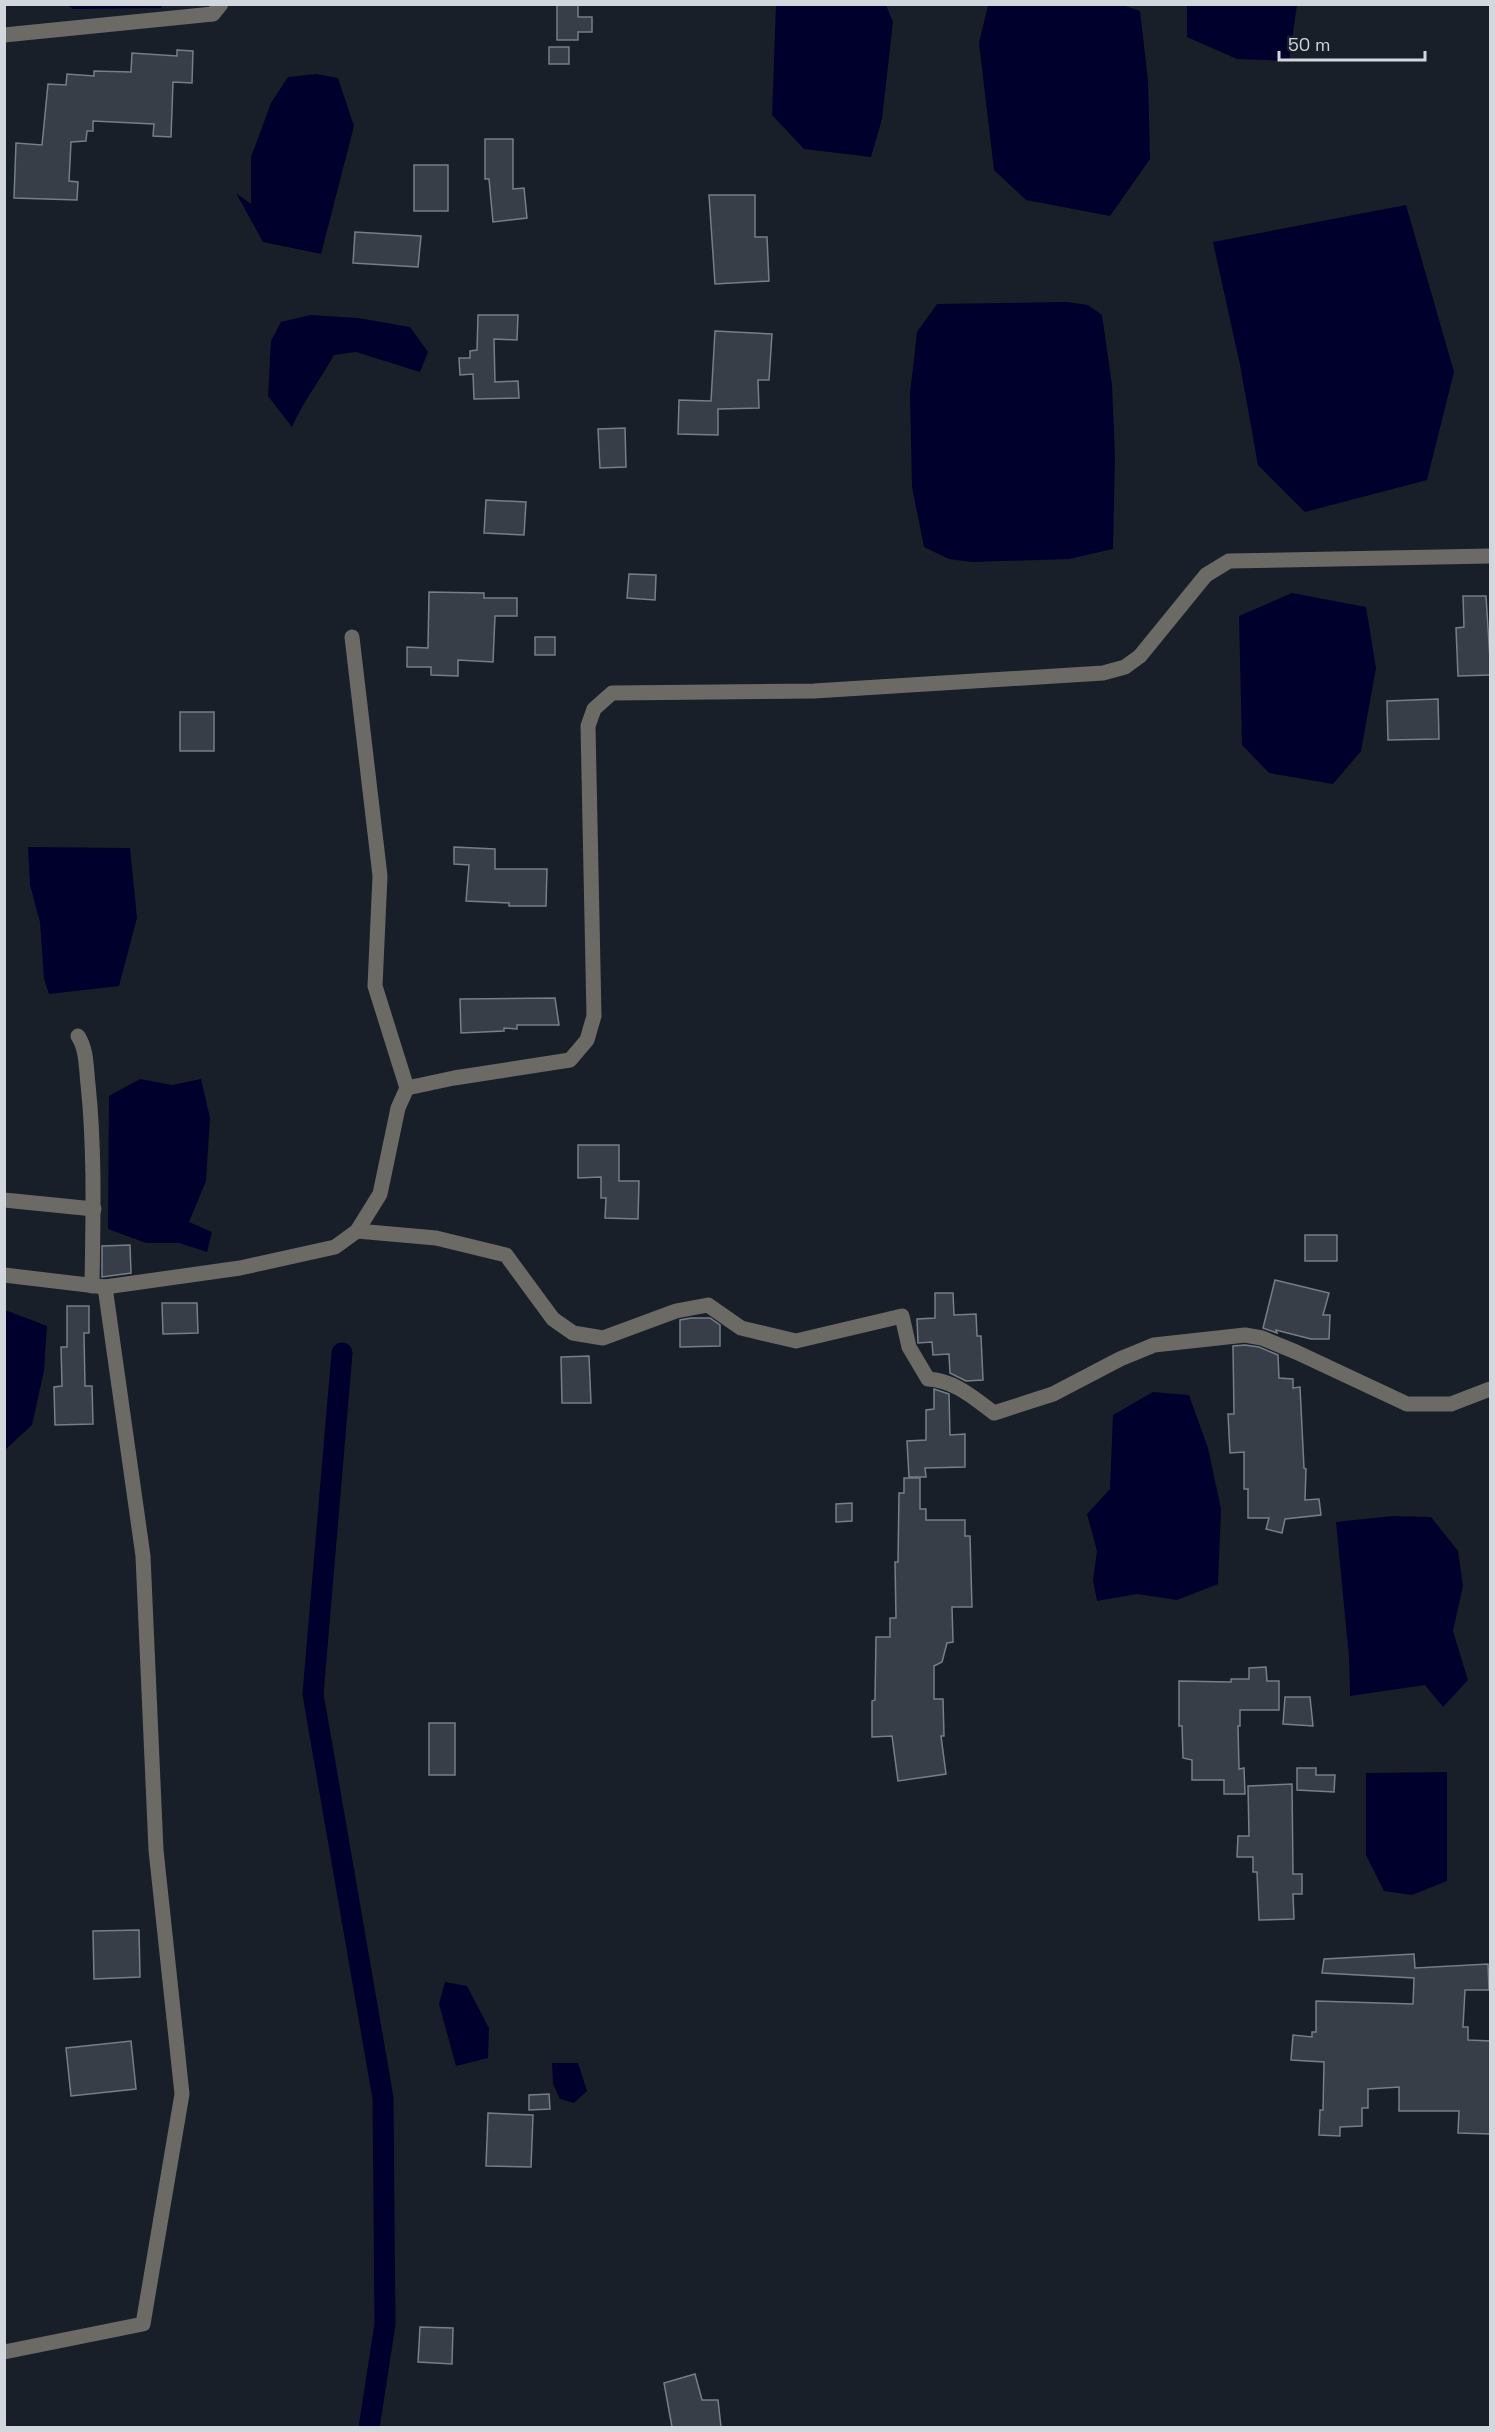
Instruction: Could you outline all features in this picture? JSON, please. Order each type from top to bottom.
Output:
[{"type":"street","points":[[4,35],[213,14],[221,4]]},
{"type":"street","points":[[407,1088],[454,1077],[570,1060],[587,1040],[594,1016],[588,726],[594,709],[612,693],[814,691],[1103,673],[1125,667],[1140,657],[1206,575],[1229,561],[1491,556]]},
{"type":"street","points":[[4,1275],[99,1286],[240,1268],[335,1247],[357,1231],[380,1194],[398,1108],[407,1088],[375,986],[380,876],[352,638]]},
{"type":"street","points":[[4,2352],[144,2324],[182,2094],[156,1850],[144,1556],[99,1286],[90,1106],[84,1045],[78,1036]]},
{"type":"street","points":[[4,1200],[94,1209]]},
{"type":"street","points":[[357,1231],[436,1238],[506,1255],[553,1318],[573,1333],[603,1338],[676,1311],[708,1305],[741,1328],[796,1341],[902,1316],[909,1347],[928,1379],[942,1380],[966,1392],[994,1413],[1053,1394],[1120,1359],[1154,1345],[1245,1335],[1262,1338],[1296,1352],[1407,1404],[1451,1404],[1491,1389]]},
{"type":"water","points":[[67,5],[163,5],[161,8],[73,9]]},
{"type":"water","points":[[776,5],[886,5],[893,22],[882,119],[871,157],[804,149],[772,115]]},
{"type":"water","points":[[988,5],[1123,5],[1140,11],[1148,80],[1150,159],[1110,216],[1026,200],[994,170],[979,43]]},
{"type":"water","points":[[1187,5],[1297,5],[1289,61],[1237,59],[1187,37]]},
{"type":"water","points":[[316,74],[338,78],[354,126],[321,254],[263,242],[236,193],[251,204],[251,157],[271,103],[288,77]]},
{"type":"water","points":[[1406,205],[1454,372],[1427,480],[1305,512],[1258,465],[1240,365],[1213,242]]},
{"type":"water","points":[[1067,302],[1088,305],[1102,315],[1112,385],[1115,456],[1113,549],[1069,559],[972,562],[949,559],[924,547],[912,487],[910,394],[917,332],[937,304]]},
{"type":"water","points":[[310,315],[358,318],[410,327],[428,352],[420,372],[356,352],[334,355],[292,427],[268,396],[271,341],[281,322]]},
{"type":"water","points":[[1292,593],[1366,607],[1376,668],[1361,751],[1333,784],[1269,773],[1242,745],[1239,616]]},
{"type":"water","points":[[28,847],[130,848],[137,918],[119,986],[49,994],[44,979],[40,922],[30,885]]},
{"type":"water","points":[[140,1079],[172,1085],[201,1079],[210,1118],[206,1181],[189,1222],[212,1232],[207,1252],[179,1243],[146,1243],[108,1229],[109,1096]]},
{"type":"water","points":[[5,1310],[47,1326],[44,1371],[32,1425],[5,1450]]},
{"type":"water","points":[[1153,1392],[1189,1395],[1208,1448],[1221,1509],[1218,1584],[1177,1600],[1137,1594],[1097,1601],[1093,1580],[1097,1551],[1087,1514],[1110,1489],[1113,1415]]},
{"type":"water","points":[[1393,1516],[1431,1517],[1458,1551],[1463,1586],[1453,1631],[1468,1680],[1443,1707],[1425,1685],[1350,1696],[1349,1657],[1336,1522]]},
{"type":"water","points":[[1447,1772],[1447,1881],[1412,1895],[1384,1891],[1366,1855],[1366,1773]]},
{"type":"water","points":[[445,1982],[467,1986],[489,2028],[488,2058],[456,2066],[439,2004]]},
{"type":"water","points":[[552,2063],[578,2063],[587,2091],[574,2103],[560,2099],[553,2084]]},
{"type":"building","points":[[557,4],[578,4],[578,17],[592,17],[592,32],[578,32],[578,40],[557,40]]},
{"type":"building","points":[[549,47],[569,47],[569,64],[549,64]]},
{"type":"building","points":[[177,50],[193,51],[192,83],[173,82],[171,137],[153,136],[154,124],[93,121],[93,131],[87,131],[86,141],[71,142],[69,181],[78,182],[77,200],[14,198],[16,143],[42,145],[48,84],[66,85],[67,74],[94,76],[94,71],[131,72],[132,53],[177,56]]},
{"type":"building","points":[[485,139],[513,139],[513,189],[524,188],[527,218],[493,222],[489,179],[485,179]]},
{"type":"building","points":[[414,165],[448,165],[448,211],[414,211]]},
{"type":"building","points":[[709,195],[755,195],[755,237],[767,237],[769,281],[715,284]]},
{"type":"building","points":[[355,232],[421,236],[418,267],[353,263]]},
{"type":"building","points":[[478,315],[518,315],[517,340],[494,339],[495,382],[518,381],[519,398],[474,399],[473,374],[460,375],[459,358],[470,358],[470,351],[477,350]]},
{"type":"building","points":[[715,331],[772,334],[769,380],[758,380],[759,408],[718,409],[718,435],[678,434],[679,400],[711,401]]},
{"type":"building","points":[[625,428],[626,467],[600,468],[598,429]]},
{"type":"building","points":[[486,500],[526,502],[524,535],[484,533]]},
{"type":"building","points":[[629,574],[656,575],[655,600],[627,598]]},
{"type":"building","points":[[429,592],[484,593],[484,598],[517,598],[517,616],[495,616],[493,662],[458,660],[458,676],[431,675],[431,667],[407,667],[407,647],[428,648]]},
{"type":"building","points":[[1463,596],[1486,596],[1491,675],[1458,676],[1456,628],[1464,627]]},
{"type":"building","points":[[535,637],[555,637],[555,655],[535,655]]},
{"type":"building","points":[[1438,699],[1439,739],[1388,740],[1387,701]]},
{"type":"building","points":[[180,712],[214,712],[214,751],[180,751]]},
{"type":"building","points":[[454,847],[495,849],[495,869],[547,869],[546,906],[509,906],[509,903],[466,901],[469,865],[454,864]]},
{"type":"building","points":[[555,998],[559,1025],[517,1025],[517,1029],[504,1028],[504,1031],[461,1033],[460,999]]},
{"type":"building","points":[[578,1145],[619,1145],[619,1181],[639,1181],[638,1219],[605,1218],[606,1198],[601,1198],[601,1177],[578,1178]]},
{"type":"building","points":[[1305,1235],[1337,1235],[1337,1261],[1305,1261]]},
{"type":"building","points":[[130,1245],[131,1273],[102,1277],[102,1246]]},
{"type":"building","points":[[1275,1280],[1329,1293],[1323,1315],[1330,1315],[1329,1339],[1311,1339],[1263,1328]]},
{"type":"building","points":[[935,1293],[953,1293],[954,1315],[976,1314],[977,1336],[981,1336],[983,1380],[966,1381],[950,1373],[949,1354],[933,1355],[932,1342],[918,1343],[917,1319],[935,1318]]},
{"type":"building","points":[[162,1303],[197,1303],[198,1333],[163,1334]]},
{"type":"building","points":[[67,1306],[89,1306],[89,1333],[84,1333],[85,1386],[92,1386],[93,1424],[55,1425],[54,1387],[62,1386],[61,1347],[67,1347]]},
{"type":"building","points":[[710,1318],[720,1325],[720,1346],[680,1347],[680,1320]]},
{"type":"building","points":[[1233,1346],[1259,1347],[1278,1355],[1279,1378],[1293,1379],[1293,1388],[1300,1387],[1304,1468],[1306,1469],[1305,1500],[1319,1499],[1321,1515],[1285,1519],[1282,1533],[1266,1529],[1269,1518],[1248,1518],[1248,1489],[1244,1489],[1244,1452],[1230,1453],[1228,1414],[1234,1414]]},
{"type":"building","points":[[589,1356],[591,1403],[562,1403],[561,1357]]},
{"type":"building","points":[[934,1389],[949,1394],[950,1435],[965,1434],[965,1467],[925,1468],[926,1477],[909,1477],[907,1441],[926,1440],[926,1410],[934,1409]]},
{"type":"building","points":[[904,1478],[920,1478],[920,1509],[926,1509],[926,1520],[965,1520],[965,1536],[970,1536],[972,1607],[952,1607],[953,1642],[947,1643],[942,1662],[934,1666],[934,1699],[943,1699],[944,1736],[941,1736],[946,1774],[898,1781],[892,1736],[872,1737],[872,1701],[875,1700],[876,1637],[890,1637],[890,1618],[896,1618],[895,1562],[898,1562],[899,1493],[904,1493]]},
{"type":"building","points":[[852,1503],[852,1521],[836,1522],[836,1504]]},
{"type":"building","points":[[1266,1667],[1267,1681],[1279,1681],[1279,1710],[1240,1710],[1239,1769],[1244,1768],[1245,1794],[1224,1794],[1224,1780],[1192,1780],[1192,1760],[1183,1758],[1182,1726],[1179,1726],[1179,1681],[1231,1682],[1231,1679],[1249,1679],[1249,1668]]},
{"type":"building","points":[[1285,1697],[1310,1697],[1313,1726],[1283,1724]]},
{"type":"building","points":[[429,1723],[455,1723],[455,1775],[429,1775]]},
{"type":"building","points":[[1297,1768],[1316,1768],[1316,1775],[1335,1775],[1334,1792],[1297,1790]]},
{"type":"building","points":[[1292,1784],[1293,1874],[1302,1874],[1302,1894],[1293,1894],[1294,1919],[1259,1920],[1257,1872],[1253,1872],[1253,1857],[1237,1857],[1238,1836],[1249,1836],[1248,1786]]},
{"type":"building","points":[[139,1930],[140,1977],[94,1979],[93,1931]]},
{"type":"building","points":[[1414,1954],[1415,1968],[1488,1964],[1489,1990],[1465,1990],[1463,2027],[1468,2027],[1468,2040],[1491,2041],[1491,2134],[1458,2133],[1459,2111],[1399,2111],[1399,2087],[1368,2089],[1368,2108],[1362,2108],[1362,2126],[1340,2127],[1340,2136],[1319,2135],[1320,2110],[1323,2110],[1324,2062],[1291,2060],[1293,2035],[1312,2037],[1312,2032],[1316,2032],[1316,2001],[1413,2004],[1414,1978],[1322,1973],[1324,1959]]},
{"type":"building","points":[[131,2041],[136,2089],[71,2096],[66,2048]]},
{"type":"building","points":[[549,2094],[550,2109],[529,2110],[529,2095]]},
{"type":"building","points":[[488,2113],[533,2115],[531,2167],[486,2166]]},
{"type":"building","points":[[420,2327],[453,2328],[452,2364],[418,2362]]},
{"type":"building","points":[[695,2374],[702,2400],[718,2400],[721,2427],[672,2427],[664,2383]]},
{"type":"waterway","points":[[342,1353],[313,1694],[383,2098],[385,2324],[369,2428]]}]
